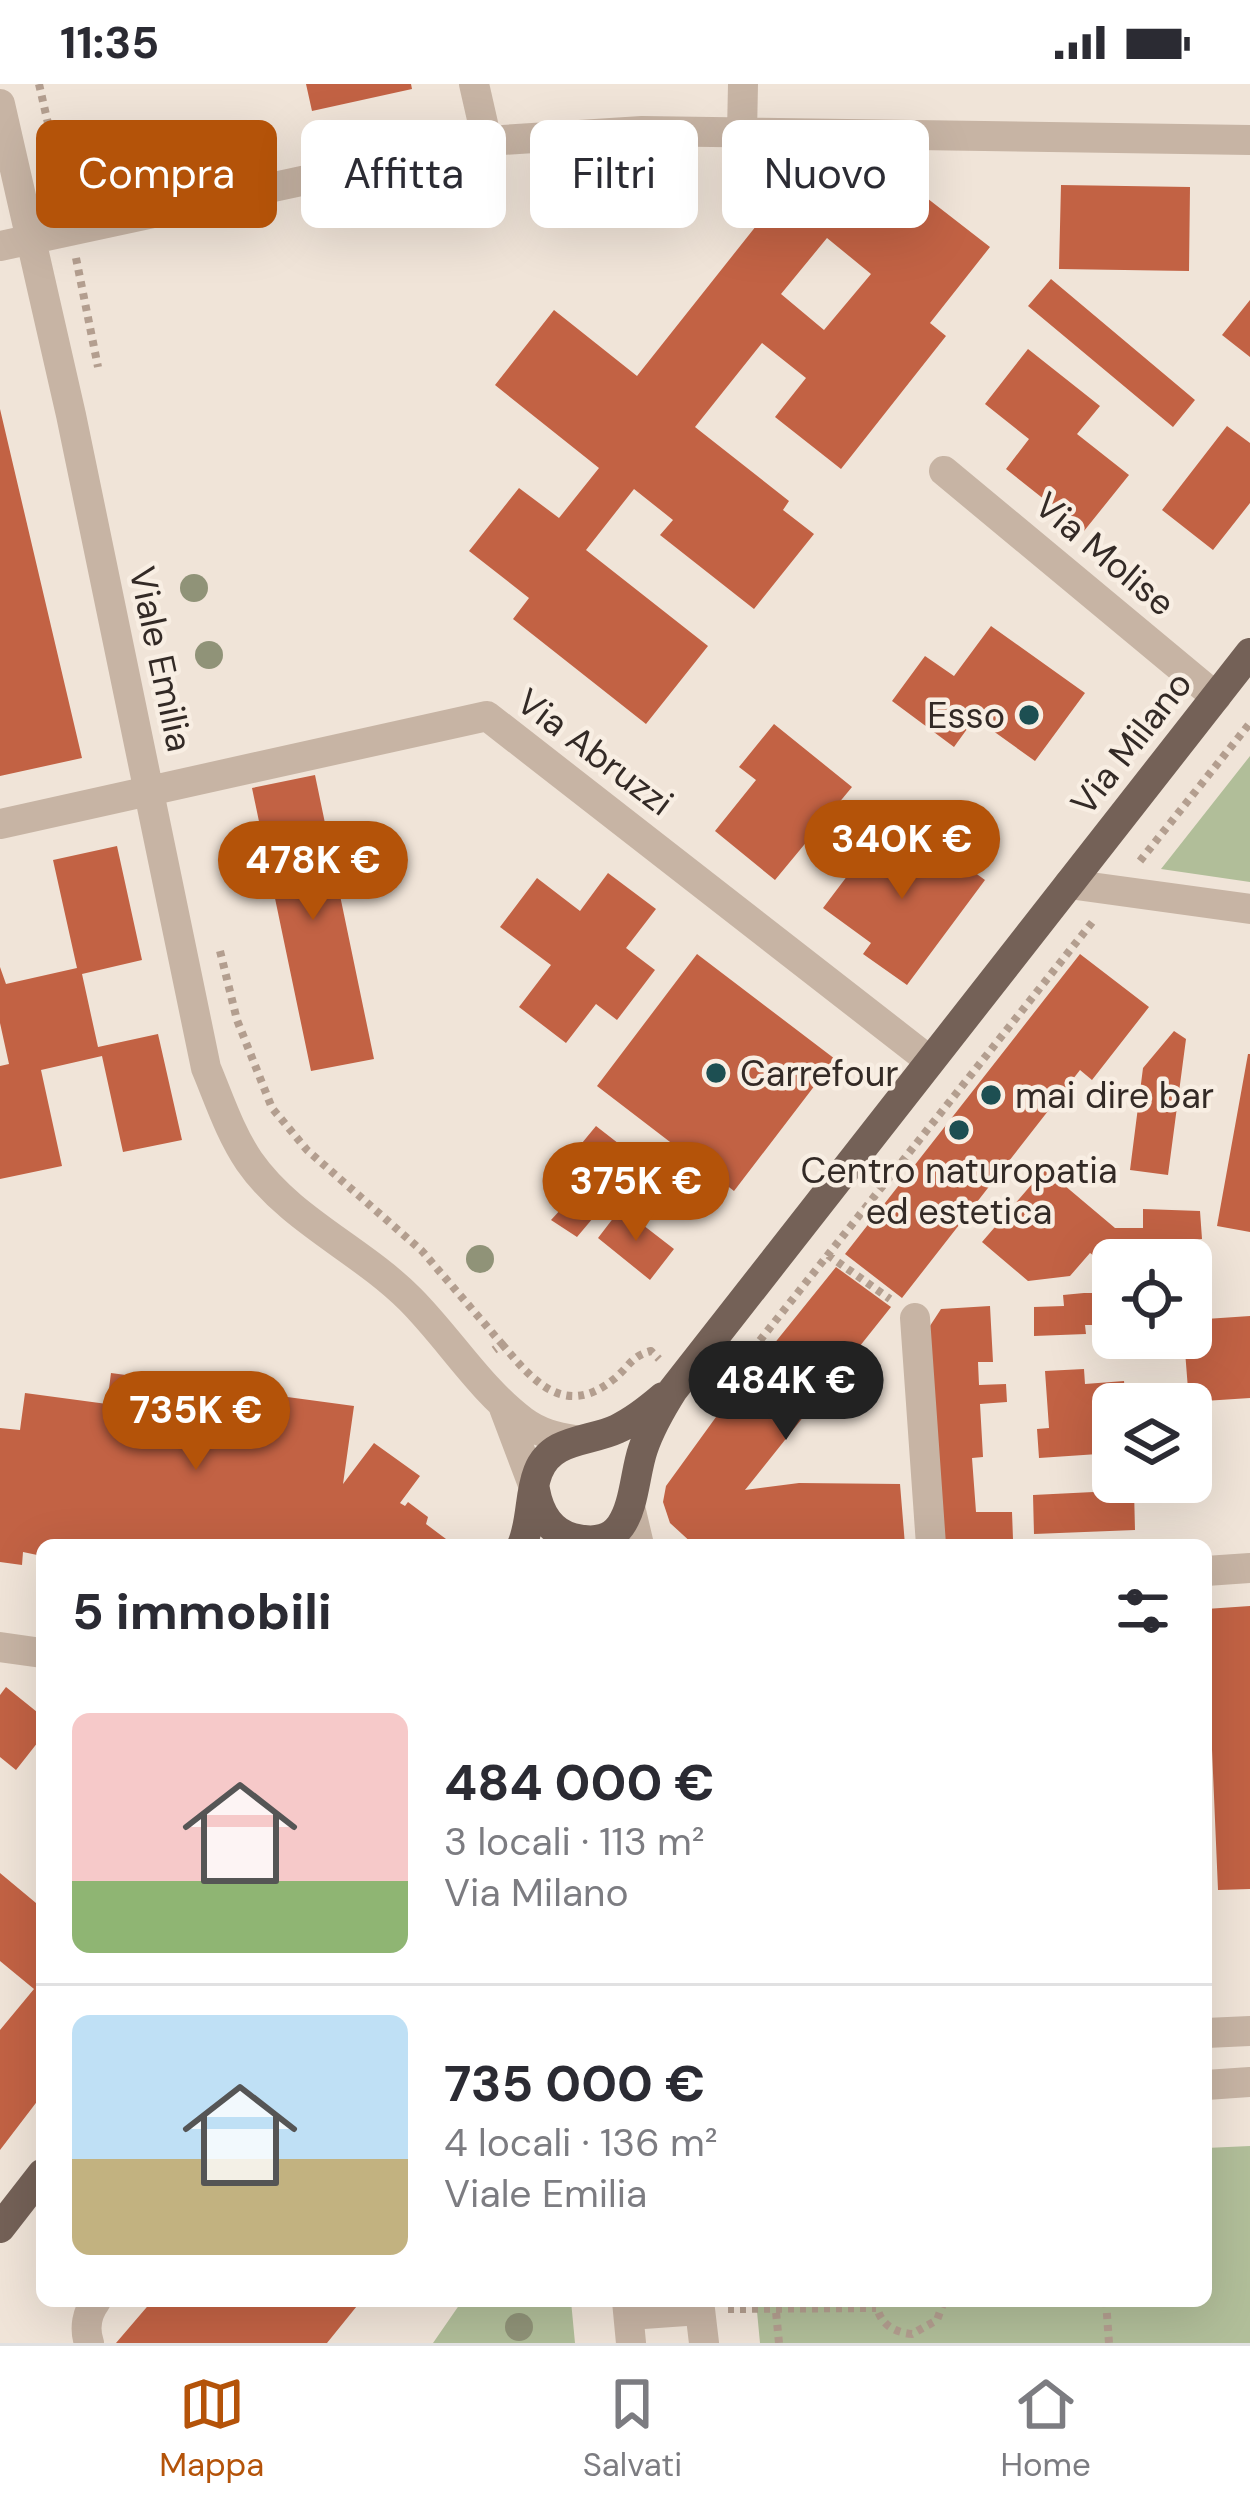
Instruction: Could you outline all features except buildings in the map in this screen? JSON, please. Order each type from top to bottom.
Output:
[{"type":"main road","name":"Via Milano","points":[[633,1495],[654,1421],[677,1384],[1250,653]]},
{"type":"main road","name":"Via Milano","points":[[523,1539],[538,1472],[547,1457],[627,1424],[677,1384]]},
{"type":"main road","points":[[583,1440],[620,1453],[633,1495],[603,1539]]},
{"type":"main road","points":[[535,1490],[546,1522],[559,1533],[582,1539]]},
{"type":"main road","points":[[0,2228],[36,2182]]},
{"type":"street","points":[[474,84],[482,120]]},
{"type":"street","points":[[742,120],[743,84]]},
{"type":"street","name":"Viale Emilia","points":[[0,104],[15,243],[71,415],[206,1068],[233,1132],[250,1162],[288,1204],[408,1297],[502,1402],[527,1424],[552,1436],[583,1440]]},
{"type":"street","points":[[506,140],[642,131],[722,133]]},
{"type":"street","points":[[929,136],[1250,140]]},
{"type":"street","points":[[15,243],[301,181]]},
{"type":"street","name":"Via Molise","points":[[944,471],[1216,697]]},
{"type":"street","name":"Via Abruzzi","points":[[148,790],[487,716],[931,1061]]},
{"type":"street","points":[[0,824],[148,790]]},
{"type":"street","points":[[1069,884],[1250,909]]},
{"type":"street","points":[[916,1318],[931,1539]]},
{"type":"street","name":"Viale Emilia","points":[[502,1402],[535,1490]]},
{"type":"street","points":[[633,1495],[637,1539]]},
{"type":"street","points":[[1212,1571],[1250,1568]]},
{"type":"street","points":[[0,1647],[36,1652]]},
{"type":"street","points":[[1212,2033],[1250,2031]]},
{"type":"street","points":[[1212,2085],[1250,2082]]},
{"type":"street","points":[[89,2343],[91,2307]]},
{"type":"street","points":[[629,2320],[690,2307]]},
{"type":"street","points":[[699,2307],[704,2343]]},
{"type":"path","points":[[725,1384],[1250,723]]},
{"type":"path","points":[[218,943],[237,1020],[272,1108],[307,1150],[422,1251],[537,1385],[579,1396],[613,1380],[634,1355],[652,1351],[677,1384]]},
{"type":"path","points":[[828,1255],[916,1318]]},
{"type":"path","points":[[471,1369],[502,1344]]},
{"type":"path","points":[[776,2307],[779,2343]]},
{"type":"path","points":[[878,2307],[889,2327],[911,2339],[937,2320],[942,2307]]},
{"type":"path","points":[[1106,2307],[1108,2343]]},
{"type":"green space","points":[[1250,756],[1250,882],[1161,869]]},
{"type":"green space","points":[[1250,2146],[1250,2343],[760,2343],[757,2307],[1212,2307],[1212,2148]]},
{"type":"green space","points":[[458,2307],[572,2307],[575,2343],[433,2343]]},
{"type":"place","name":"Esso","points":[[1029,715]]},
{"type":"place","name":"Carrefour","points":[[716,1073]]},
{"type":"place","name":"mai dire bar","points":[[991,1095]]},
{"type":"place","name":"Centro naturopatia ed estetica","points":[[959,1130]]}]
